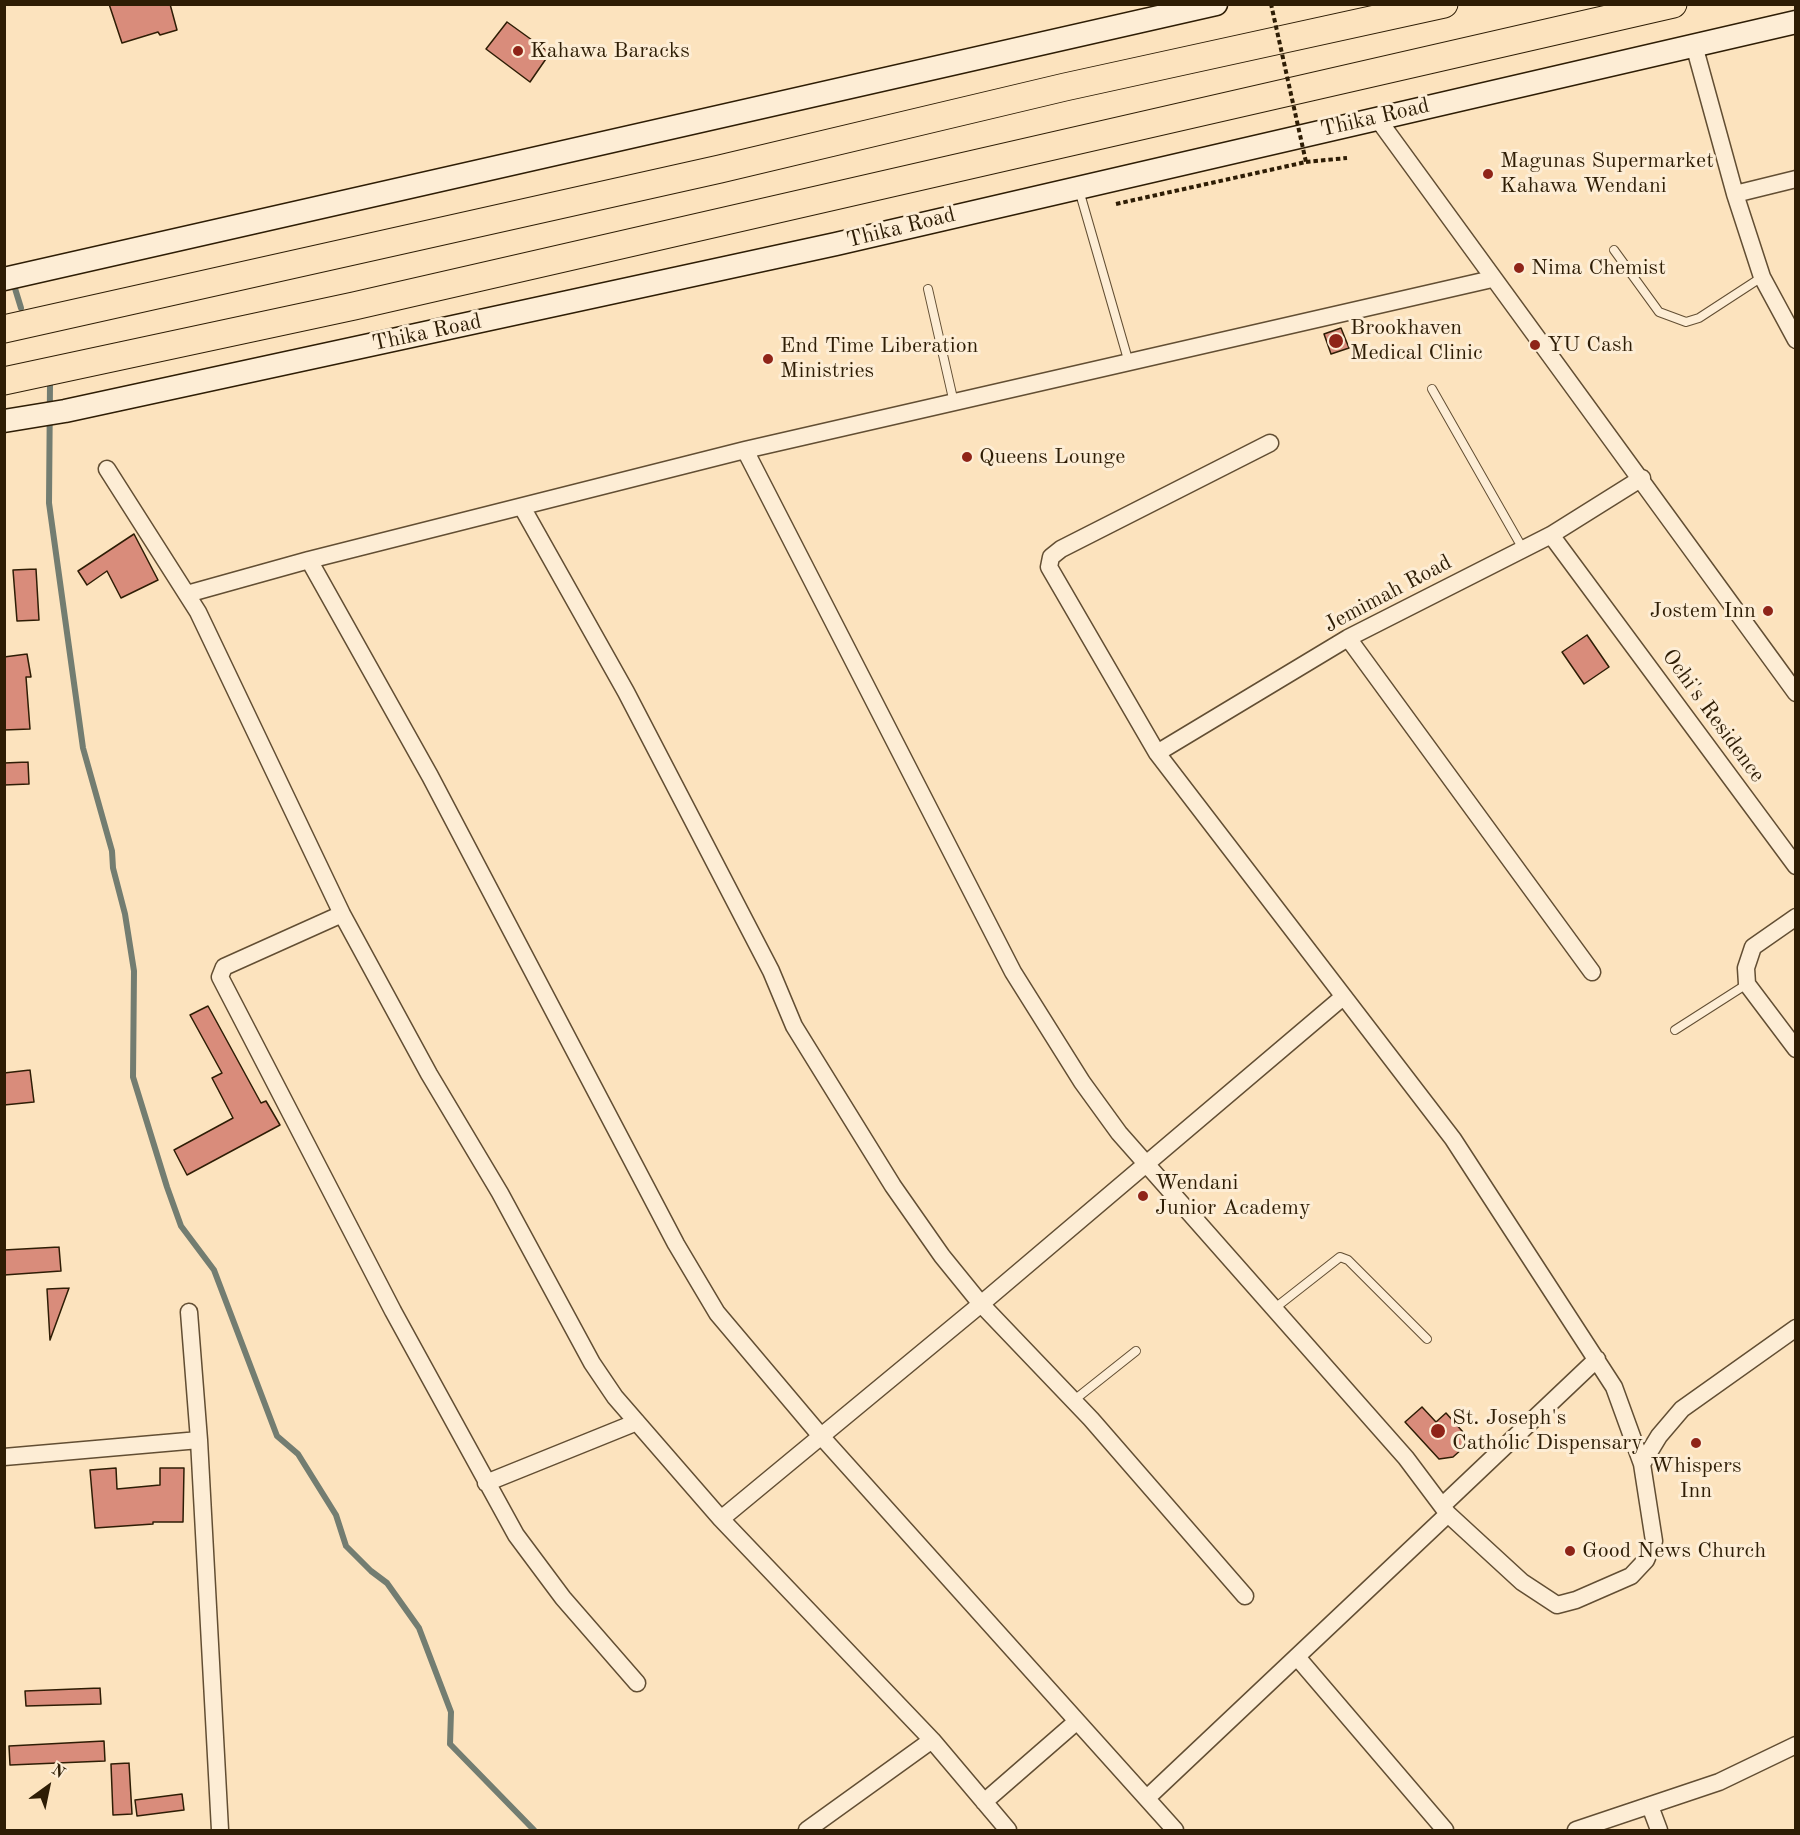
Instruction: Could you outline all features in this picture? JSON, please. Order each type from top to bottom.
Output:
[{"type":"highway","points":[[1352,25],[1389,4]]},
{"type":"highway","points":[[4,329],[526,213],[1065,87],[1444,4]]},
{"type":"highway","name":"Thika Road","points":[[4,381],[56,368],[354,306],[1673,4]]},
{"type":"main road","points":[[11,278],[1216,4]]},
{"type":"main road","name":"Thika Road","points":[[4,421],[64,411],[749,263],[1796,22]]},
{"type":"street","points":[[1694,45],[1735,194],[1762,277],[1796,340]]},
{"type":"street","points":[[1377,118],[1492,279],[1642,478],[1796,693]]},
{"type":"street","points":[[1735,194],[1796,179]]},
{"type":"street","points":[[187,594],[309,560],[745,450],[1492,279]]},
{"type":"street","points":[[745,450],[1013,972],[1082,1082],[1119,1133],[1406,1458],[1445,1510],[1522,1582],[1557,1605],[1631,1576],[1646,1560],[1654,1541],[1642,1464],[1614,1387],[1598,1359],[1453,1139],[1157,753],[1049,567],[1051,557],[1061,549],[1270,443]]},
{"type":"street","points":[[107,469],[187,594],[342,914],[429,1074],[500,1193],[592,1363],[615,1397],[721,1519],[932,1740],[1008,1830]]},
{"type":"street","name":"Jemimah Road","points":[[1157,753],[1348,638],[1551,535],[1642,478]]},
{"type":"street","points":[[522,507],[631,702],[771,971],[794,1026],[893,1186],[942,1256],[981,1304],[1073,1401],[1245,1596]]},
{"type":"street","name":"Ochi's Residence","points":[[1551,535],[1796,866]]},
{"type":"street","points":[[309,560],[430,776],[700,1287],[717,1313],[820,1435],[1175,1830]]},
{"type":"street","points":[[1348,638],[1592,972]]},
{"type":"street","points":[[342,914],[224,967],[220,977],[486,1483],[516,1535],[563,1598],[637,1683]]},
{"type":"street","points":[[1796,916],[1753,947],[1746,968],[1747,984],[1796,1049]]},
{"type":"street","points":[[721,1519],[981,1304],[1343,997]]},
{"type":"street","points":[[189,1312],[199,1440],[220,1830]]},
{"type":"street","points":[[1642,1464],[1659,1436],[1682,1409],[1796,1328]]},
{"type":"street","points":[[1147,1798],[1298,1658],[1598,1359]]},
{"type":"street","points":[[486,1483],[637,1422]]},
{"type":"street","points":[[4,1457],[199,1440]]},
{"type":"street","points":[[1298,1658],[1445,1830]]},
{"type":"street","points":[[984,1802],[1076,1722]]},
{"type":"street","points":[[807,1830],[932,1740]]},
{"type":"street","points":[[1576,1830],[1719,1782],[1796,1745]]},
{"type":"street","points":[[1650,1806],[1659,1830]]},
{"type":"lane","points":[[1078,187],[1129,363]]},
{"type":"lane","points":[[1614,250],[1659,312],[1686,322],[1699,318],[1762,277]]},
{"type":"lane","points":[[928,289],[954,403]]},
{"type":"lane","points":[[1432,389],[1523,549]]},
{"type":"lane","points":[[1675,1030],[1747,984]]},
{"type":"lane","points":[[1275,1308],[1340,1257],[1348,1260],[1427,1339]]},
{"type":"lane","points":[[1073,1401],[1137,1351]]},
{"type":"path","points":[[1270,4],[1306,162]]},
{"type":"path","points":[[1116,204],[1306,162],[1347,158]]},
{"type":"building","points":[[109,4],[170,4],[177,30],[160,35],[158,32],[122,43]]},
{"type":"building","name":"Kahawa Baracks","points":[[507,22],[550,53],[530,82],[486,49]]},
{"type":"building","name":"Brookhaven Medical Clinic","points":[[1341,328],[1349,348],[1331,354],[1324,334]]},
{"type":"building","points":[[134,534],[158,580],[121,598],[107,571],[87,585],[78,571]]},
{"type":"building","points":[[36,569],[39,620],[17,621],[13,570]]},
{"type":"building","points":[[1587,635],[1609,667],[1584,684],[1562,652]]},
{"type":"building","points":[[27,654],[31,677],[26,677],[30,729],[4,730],[4,657]]},
{"type":"building","points":[[28,762],[29,784],[4,785],[4,763]]},
{"type":"building","points":[[208,1006],[261,1103],[266,1101],[280,1125],[187,1175],[174,1150],[233,1118],[212,1078],[222,1073],[190,1015]]},
{"type":"building","points":[[30,1070],[34,1102],[4,1105],[4,1073]]},
{"type":"building","points":[[59,1247],[61,1271],[4,1275],[4,1250]]},
{"type":"building","points":[[69,1288],[50,1340],[47,1289]]},
{"type":"building","name":"St. Joseph's Catholic Dispensary","points":[[1422,1407],[1436,1422],[1446,1413],[1471,1441],[1453,1457],[1439,1459],[1405,1422]]},
{"type":"building","points":[[116,1468],[117,1489],[160,1485],[160,1468],[184,1468],[183,1522],[153,1522],[153,1524],[95,1528],[90,1470]]},
{"type":"building","points":[[100,1688],[101,1704],[26,1706],[25,1691]]},
{"type":"building","points":[[104,1741],[105,1761],[10,1765],[9,1746]]},
{"type":"building","points":[[129,1763],[132,1814],[113,1815],[111,1764]]},
{"type":"building","points":[[182,1794],[184,1810],[137,1816],[135,1800]]},
{"type":"waterway","points":[[13,282],[21,308]]},
{"type":"waterway","points":[[50,384],[49,503],[83,748],[112,851],[113,868],[125,914],[134,971],[133,1077],[167,1187],[181,1226],[214,1270],[277,1436],[298,1454],[336,1515],[346,1546],[371,1571],[387,1583],[419,1628],[451,1712],[450,1744],[534,1830]]},
{"type":"place","name":"Kahawa Baracks","points":[[518,51]]},
{"type":"place","name":"Magunas Supermarket Kahawa Wendani","points":[[1488,174]]},
{"type":"place","name":"Nima Chemist","points":[[1519,268]]},
{"type":"place","name":"Brookhaven Medical Clinic","points":[[1336,341]]},
{"type":"place","name":"YU Cash","points":[[1535,345]]},
{"type":"place","name":"End Time Liberation Ministries","points":[[768,359]]},
{"type":"place","name":"Queens Lounge","points":[[967,457]]},
{"type":"place","name":"Jostem Inn","points":[[1768,611]]},
{"type":"place","name":"Wendani Junior Academy","points":[[1143,1196]]},
{"type":"place","name":"St. Joseph's Catholic Dispensary","points":[[1438,1431]]},
{"type":"place","name":"Whispers Inn","points":[[1696,1443]]},
{"type":"place","name":"Good News Church","points":[[1570,1551]]}]
